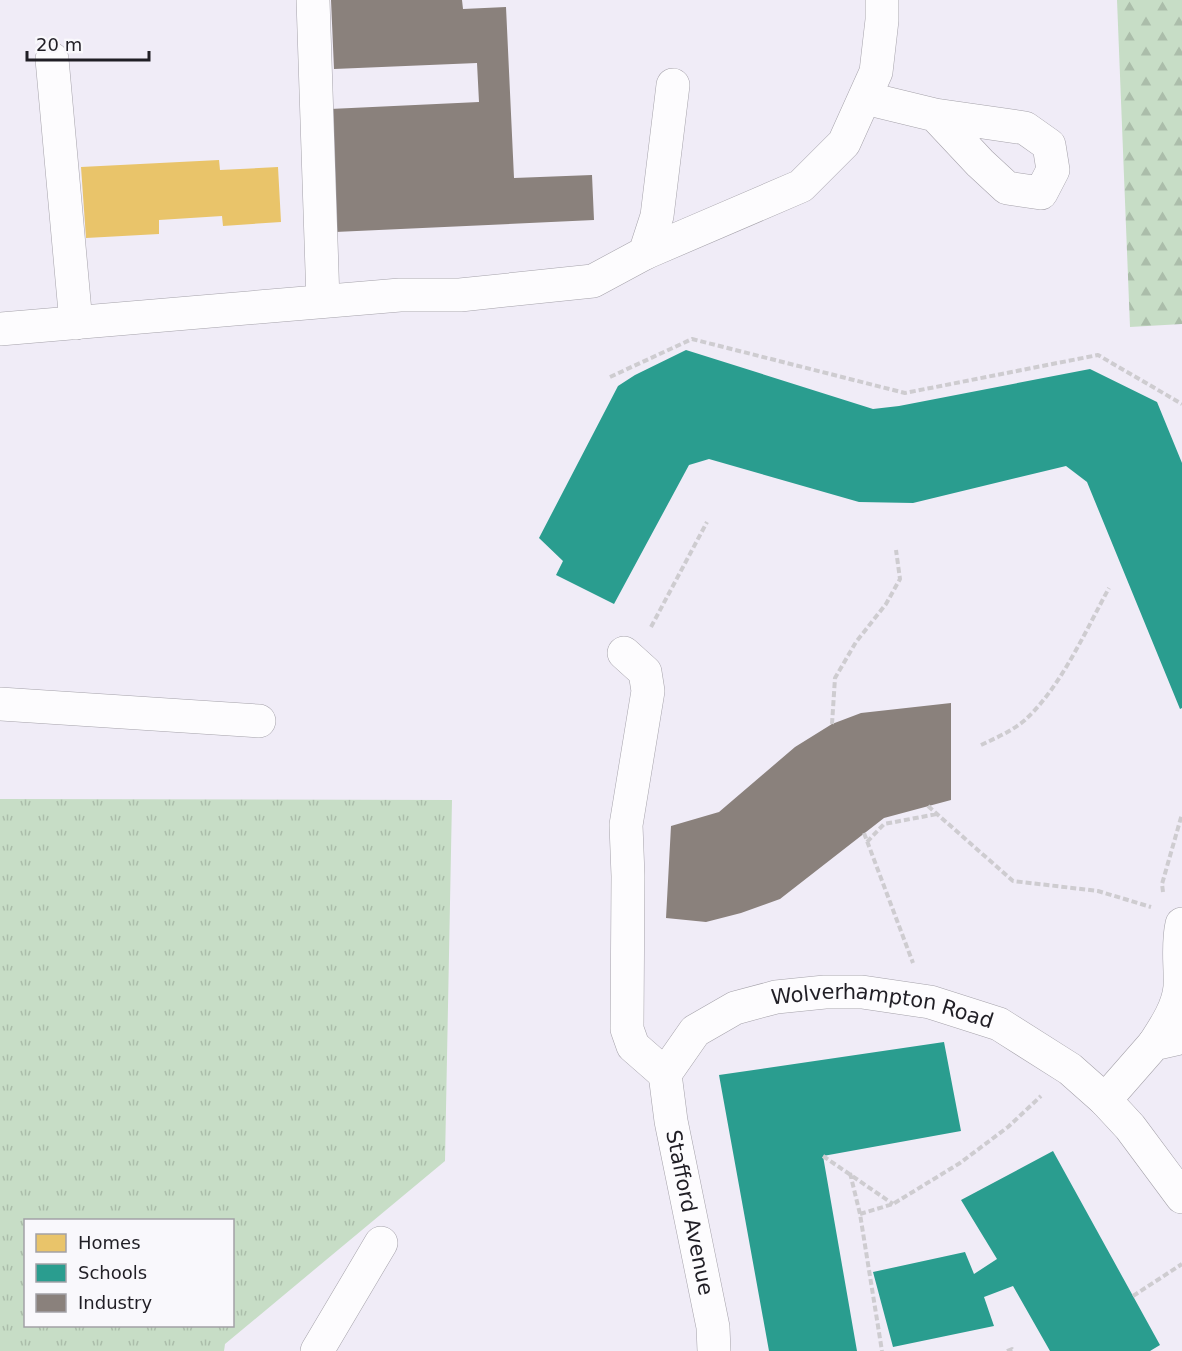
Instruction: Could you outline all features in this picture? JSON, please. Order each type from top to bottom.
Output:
[{"type":"lane","points":[[314,0],[323,301]]},
{"type":"lane","points":[[0,329],[400,295],[460,295],[593,281],[645,253],[801,186],[844,143],[865,98],[876,72],[882,0]]},
{"type":"lane","points":[[52,59],[76,323]]},
{"type":"lane","points":[[645,253],[657,216],[673,85]]},
{"type":"lane","points":[[865,98],[935,116]]},
{"type":"lane","points":[[628,656],[645,672],[648,691],[626,825],[627,1029],[633,1046],[665,1074]]},
{"type":"lane","points":[[0,704],[259,721]]},
{"type":"lane","points":[[1105,1100],[1168,1041],[1180,990],[1181,936]]},
{"type":"lane","name":"Wolverhampton Road","points":[[665,1074],[695,1031],[735,1008],[776,998],[825,992],[862,992],[930,1002],[999,1024],[1070,1069],[1105,1100],[1130,1127],[1182,1197]]},
{"type":"lane","name":"Stafford Avenue","points":[[665,1074],[671,1121],[713,1327],[714,1351]]},
{"type":"lane","points":[[317,1351],[381,1243]]},
{"type":"path","points":[[610,377],[692,339],[905,393],[1098,355],[1182,404]]},
{"type":"path","points":[[628,656],[707,522]]},
{"type":"path","points":[[832,724],[835,678],[856,642],[886,604],[900,579],[896,550]]},
{"type":"path","points":[[981,745],[1004,735],[1037,707],[1062,675],[1109,588]]},
{"type":"path","points":[[928,806],[1013,881],[1098,891],[1166,912],[1167,920],[1181,936]]},
{"type":"path","points":[[867,842],[884,824],[937,814]]},
{"type":"path","points":[[1164,893],[1162,884],[1182,814]]},
{"type":"path","points":[[864,833],[930,1002]]},
{"type":"path","points":[[860,1214],[893,1204],[960,1163],[1008,1127],[1070,1069]]},
{"type":"path","points":[[823,1156],[893,1204]]},
{"type":"path","points":[[850,1173],[860,1214],[882,1351]]},
{"type":"path","points":[[1133,1296],[1182,1264]]},
{"type":"path","points":[[1007,1351],[1012,1349],[1014,1351]]},
{"type":"green space","points":[[1117,0],[1182,0],[1182,324],[1130,327]]},
{"type":"green space","points":[[0,799],[452,800],[445,1161],[225,1344],[224,1351],[0,1351]]},
{"type":"building: Homes","points":[[219,160],[220,170],[278,167],[281,222],[223,226],[222,216],[159,220],[159,234],[86,238],[81,167]]},
{"type":"building: Schools","points":[[686,350],[873,409],[1090,369],[1157,402],[1182,463],[1182,708],[1180,709],[1087,482],[1066,466],[913,503],[859,502],[709,459],[689,465],[614,604],[556,575],[563,561],[539,538],[618,386]]},
{"type":"building: Schools","points":[[944,1042],[961,1131],[823,1156],[857,1351],[769,1351],[719,1075]]},
{"type":"building: Schools","points":[[1053,1151],[1160,1345],[1150,1351],[1050,1351],[1013,1286],[984,1297],[994,1326],[893,1347],[873,1272],[965,1252],[974,1274],[997,1259],[961,1200]]},
{"type":"building: Industry","points":[[331,0],[462,0],[463,9],[506,7],[514,178],[592,175],[594,220],[335,232],[330,109],[479,102],[477,63],[334,69]]},
{"type":"building: Industry","points":[[951,703],[951,800],[884,818],[780,899],[706,922],[666,918],[671,826],[719,812],[795,747],[832,724],[861,713]]}]
